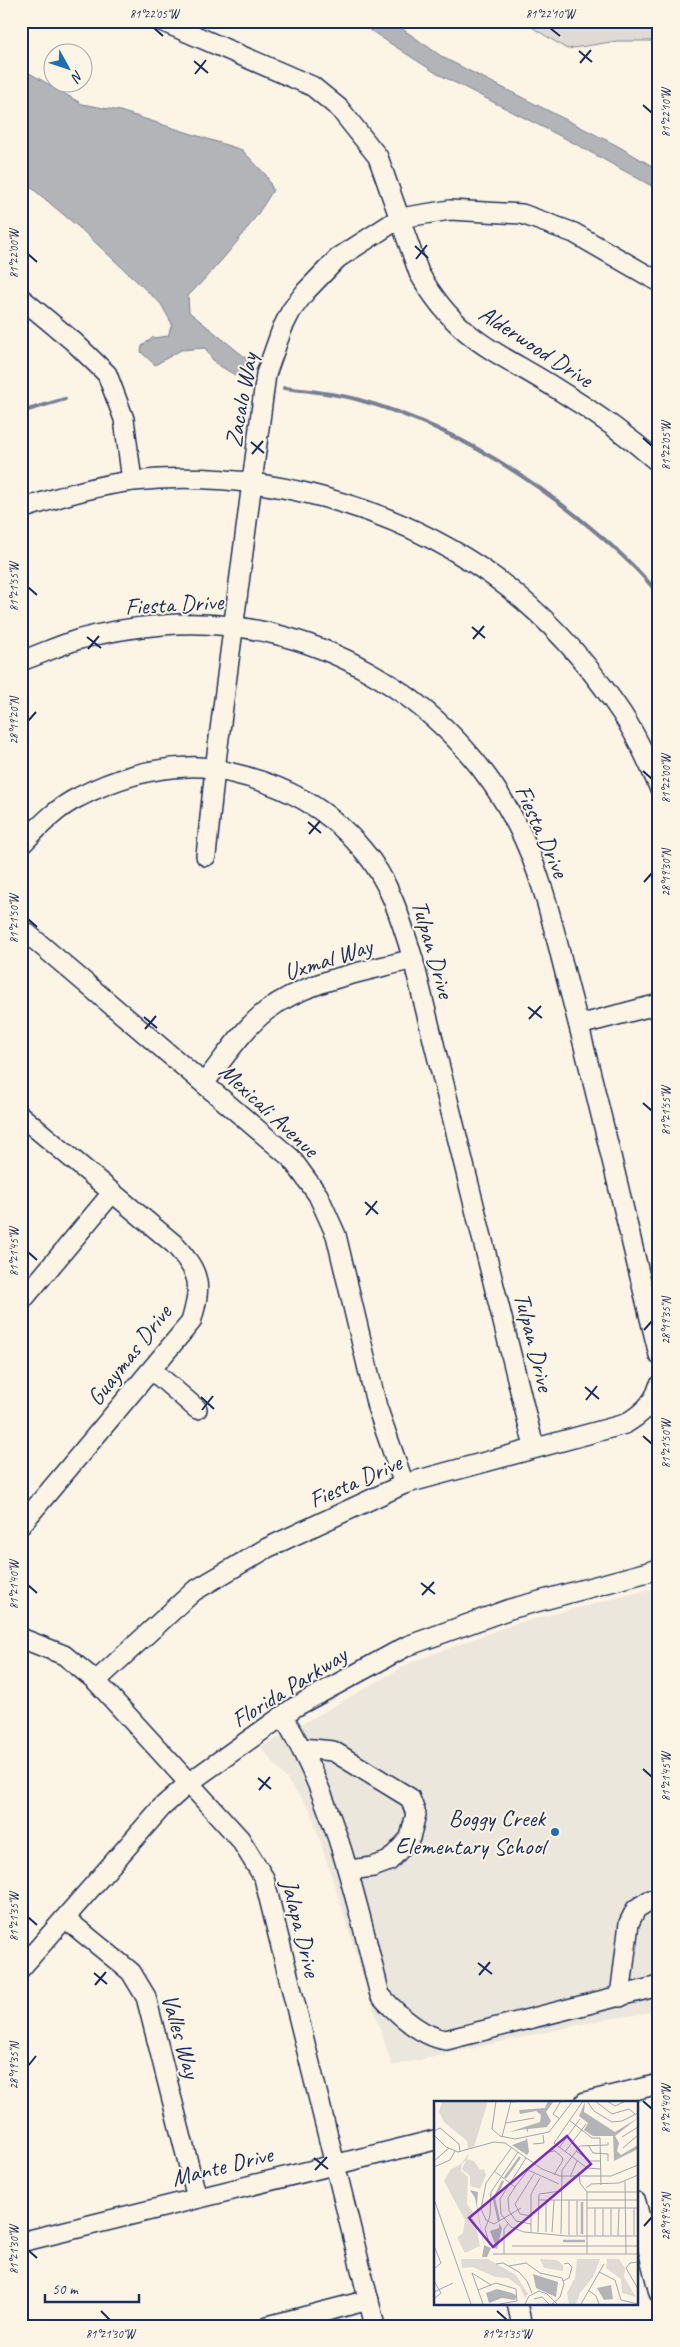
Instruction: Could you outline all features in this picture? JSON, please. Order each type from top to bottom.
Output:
[{"type":"street","name":"Alderwood Drive","points":[[161,21],[312,86],[339,108],[378,157],[419,273],[429,290],[461,329],[500,358],[556,388],[597,414],[659,463]]},
{"type":"street","name":"Zacalo Way","points":[[206,856],[215,769],[254,482],[266,374],[282,329],[291,311],[316,279],[338,258],[400,218],[450,210],[522,214],[574,234],[659,282]]},
{"type":"street","points":[[21,298],[74,342],[107,374],[124,420],[132,481]]},
{"type":"street","points":[[21,509],[59,497],[132,481],[189,478],[254,482],[347,504],[438,542],[494,577],[539,614],[587,665],[618,706],[645,755],[659,787]]},
{"type":"street","name":"Fiesta Drive","points":[[21,661],[80,639],[161,625],[234,625],[274,634],[336,653],[369,671],[422,707],[460,743],[498,790],[528,848],[536,868],[579,1025],[659,1356]]},
{"type":"street","name":"Tulpan Drive","points":[[21,845],[47,818],[78,797],[138,773],[188,766],[215,769],[264,780],[308,800],[340,824],[364,850],[397,906],[413,959],[534,1447]]},
{"type":"street","name":"Mexicali Avenue","points":[[21,928],[291,1158],[318,1195],[336,1235],[377,1407],[404,1484]]},
{"type":"street","name":"Uxmal Way","points":[[204,1084],[253,1022],[283,1000],[313,986],[413,959]]},
{"type":"street","points":[[579,1025],[659,1004]]},
{"type":"street","name":"Guaymas Drive","points":[[21,1116],[174,1244],[192,1264],[199,1294],[191,1322],[21,1525]]},
{"type":"street","points":[[21,1302],[112,1193]]},
{"type":"street","points":[[152,1370],[197,1409]]},
{"type":"street","name":"Fiesta Drive","points":[[96,1681],[194,1591],[267,1548],[404,1484],[534,1447],[625,1424],[644,1411],[652,1401],[659,1386]]},
{"type":"street","name":"Florida Parkway","points":[[21,1968],[66,1919],[162,1807],[190,1782],[283,1716],[408,1646],[510,1609],[659,1569]]},
{"type":"street","name":"Jalapa Drive","points":[[21,1638],[64,1655],[96,1681],[240,1839],[264,1878],[375,2326]]},
{"type":"street","points":[[283,1716],[302,1748],[349,1870],[380,1995],[395,2012],[433,2038],[446,2040],[659,1986]]},
{"type":"street","points":[[302,1748],[333,1751],[410,1798],[416,1814],[410,1838],[389,1861],[373,1867],[349,1870]]},
{"type":"street","points":[[620,1997],[630,1923],[636,1909],[650,1900],[659,1902]]},
{"type":"street","name":"Valles Way","points":[[66,1919],[131,1972],[146,1997],[197,2198]]},
{"type":"street","points":[[594,2101],[611,2099],[659,2084]]},
{"type":"street","name":"Mante Drive","points":[[21,2242],[434,2140]]},
{"type":"street","points":[[638,2210],[659,2293]]},
{"type":"street","points":[[268,2326],[369,2300]]},
{"type":"street","points":[[516,2304],[522,2326]]},
{"type":"shaded area","points":[[356,21],[391,21],[444,58],[616,145],[659,170],[659,190],[570,141],[436,73]]},
{"type":"shaded area","points":[[522,21],[659,21],[659,41],[617,41],[567,49]]},
{"type":"shaded area","points":[[21,68],[42,80],[42,92],[62,92],[82,104],[120,111],[242,150],[266,175],[273,190],[255,219],[234,246],[188,296],[189,312],[246,358],[250,365],[244,372],[235,375],[215,363],[205,348],[181,350],[155,365],[141,352],[142,346],[152,338],[168,336],[172,324],[161,304],[82,230],[21,179]]},
{"type":"shaded area","points":[[659,1587],[659,2011],[596,2021],[392,2066],[310,1809],[261,1747],[412,1662],[511,1625]]},
{"type":"waterway","points":[[284,388],[347,397],[389,409],[451,435],[481,451],[538,487],[591,528],[627,560],[659,595]]},
{"type":"waterway","points":[[21,412],[65,399]]},
{"type":"place","name":"Boggy Creek Elementary School","points":[[555,1832]]}]
